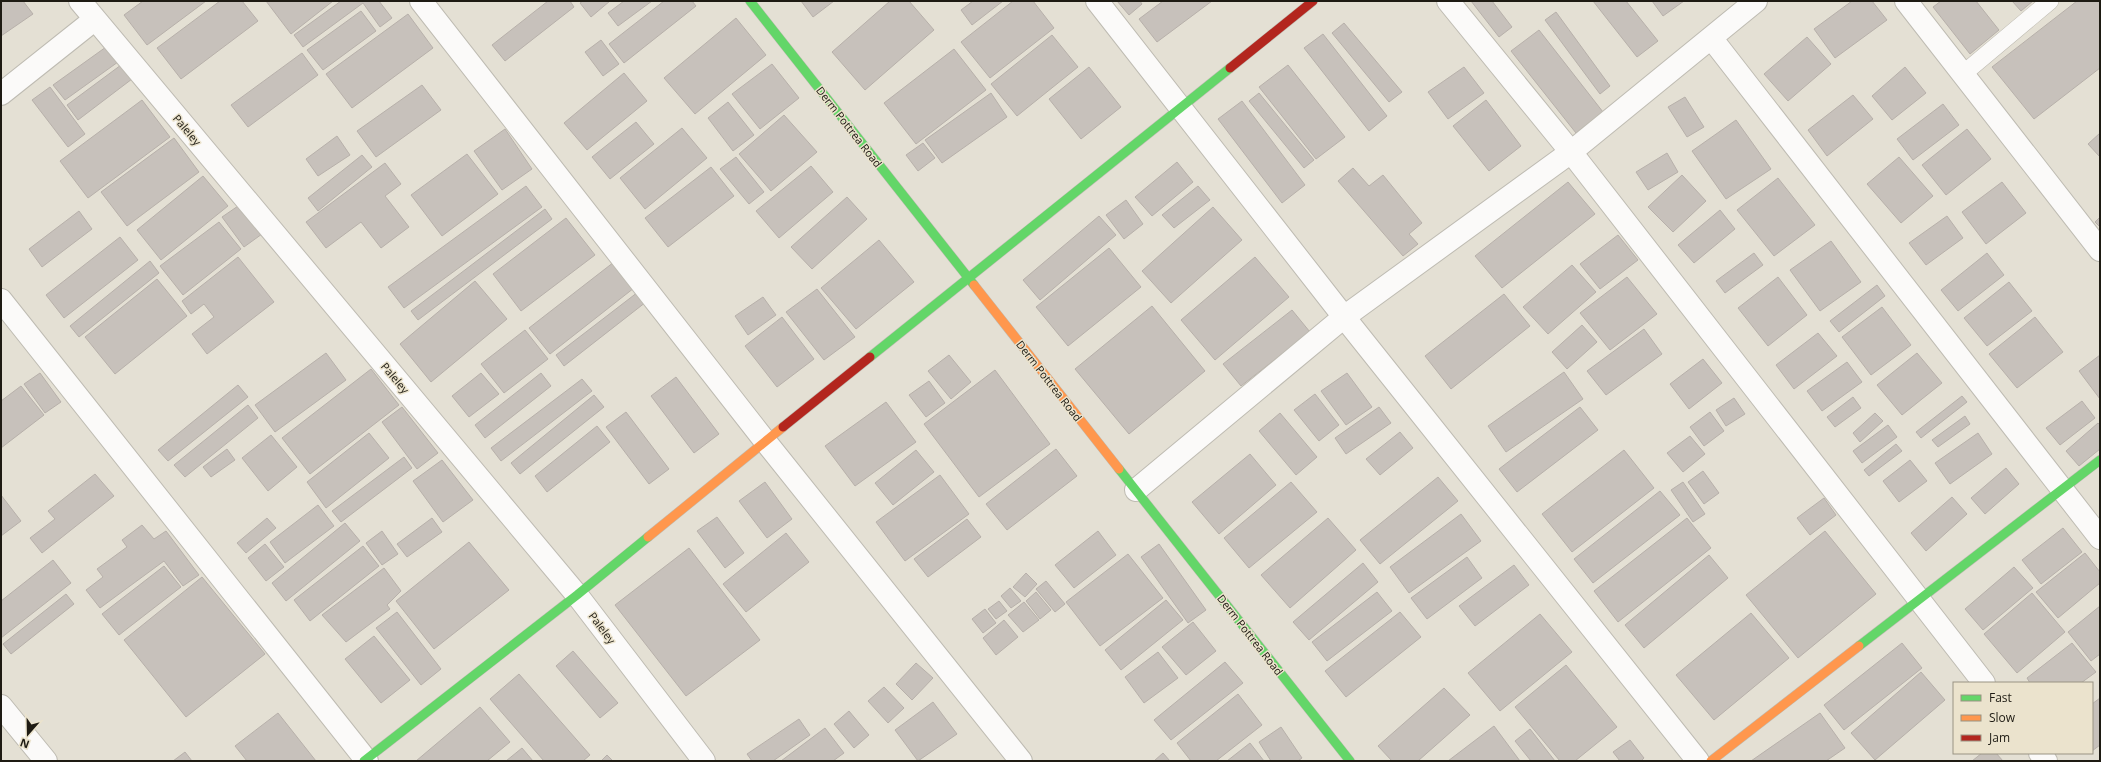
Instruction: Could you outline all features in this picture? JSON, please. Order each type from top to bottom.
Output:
[{"type":"street","points":[[421,1],[765,441],[1021,761]]},
{"type":"street","name":"Derm Pottrea Road","points":[[750,1],[967,278],[1350,761]]},
{"type":"street","points":[[1097,1],[1344,317],[1698,761]]},
{"type":"street","points":[[1,300],[366,761],[577,595],[765,441],[1313,1]]},
{"type":"street","points":[[1448,1],[1571,152],[1918,601],[1983,682]]},
{"type":"street","points":[[1136,490],[1344,317],[1571,152],[1712,39],[1756,1]]},
{"type":"street","points":[[1906,1],[2100,250]]},
{"type":"street","points":[[1,94],[86,7]]},
{"type":"street","name":"Paleley","points":[[86,7],[577,595],[704,761]]},
{"type":"street","points":[[1712,39],[2100,538]]},
{"type":"street","points":[[1711,761],[2100,460]]},
{"type":"street","points":[[1,706],[46,761]]},
{"type":"lane","points":[[1963,74],[2050,1]]},
{"type":"building","points":[[1,1],[23,1],[33,14],[1,36]]},
{"type":"building","points":[[143,1],[206,1],[147,45],[124,15]]},
{"type":"building","points":[[220,1],[242,1],[258,21],[181,79],[157,48]]},
{"type":"building","points":[[266,1],[333,1],[291,34]]},
{"type":"building","points":[[341,1],[379,1],[392,18],[380,27],[363,3],[303,47],[294,35]]},
{"type":"building","points":[[548,1],[570,1],[574,7],[505,61],[492,45]]},
{"type":"building","points":[[583,1],[610,1],[591,17],[580,3]]},
{"type":"building","points":[[624,1],[652,1],[618,26],[608,13]]},
{"type":"building","points":[[664,1],[692,1],[696,6],[624,63],[609,44]]},
{"type":"building","points":[[801,1],[834,1],[813,17]]},
{"type":"building","points":[[890,1],[909,1],[934,30],[865,90],[832,52]]},
{"type":"building","points":[[973,1],[1003,1],[972,25],[961,10]]},
{"type":"building","points":[[1013,1],[1033,1],[1054,28],[990,78],[961,42]]},
{"type":"building","points":[[1117,1],[1140,1],[1142,4],[1129,15]]},
{"type":"building","points":[[1163,1],[1212,1],[1157,42],[1139,19]]},
{"type":"building","points":[[1471,1],[1492,1],[1512,27],[1499,37]]},
{"type":"building","points":[[1593,1],[1626,1],[1658,41],[1637,57]]},
{"type":"building","points":[[1652,1],[1684,1],[1663,16]]},
{"type":"building","points":[[1852,1],[1872,1],[1887,20],[1835,58],[1814,29]]},
{"type":"building","points":[[1941,1],[1976,1],[1999,30],[1970,54],[1933,7]]},
{"type":"building","points":[[2012,1],[2033,1],[2021,11]]},
{"type":"building","points":[[2077,1],[2100,1],[2100,68],[2034,119],[1992,67]]},
{"type":"building","points":[[361,11],[376,31],[323,70],[307,50]]},
{"type":"building","points":[[1556,12],[1610,86],[1600,94],[1545,20]]},
{"type":"building","points":[[408,14],[433,48],[352,108],[326,74]]},
{"type":"building","points":[[736,18],[766,55],[695,114],[664,78]]},
{"type":"building","points":[[1344,23],[1402,92],[1389,102],[1332,33]]},
{"type":"building","points":[[1539,30],[1603,112],[1576,133],[1511,51]]},
{"type":"building","points":[[1323,34],[1387,116],[1369,131],[1304,48]]},
{"type":"building","points":[[1052,35],[1078,67],[1017,116],[991,84]]},
{"type":"building","points":[[1807,37],[1831,64],[1788,101],[1764,74]]},
{"type":"building","points":[[601,40],[619,64],[603,76],[585,52]]},
{"type":"building","points":[[106,47],[118,62],[65,100],[53,85]]},
{"type":"building","points":[[954,49],[986,90],[916,144],[884,103]]},
{"type":"building","points":[[302,53],[318,75],[248,127],[231,105]]},
{"type":"building","points":[[772,64],[799,98],[760,129],[732,94]]},
{"type":"building","points":[[121,65],[132,79],[78,120],[67,105]]},
{"type":"building","points":[[1288,65],[1345,137],[1316,159],[1259,87]]},
{"type":"building","points":[[1089,67],[1121,107],[1081,139],[1049,99]]},
{"type":"building","points":[[1464,67],[1484,93],[1448,119],[1428,92]]},
{"type":"building","points":[[1905,67],[1926,93],[1892,120],[1872,96]]},
{"type":"building","points":[[624,73],[647,101],[587,150],[564,123]]},
{"type":"building","points":[[422,85],[441,110],[376,157],[357,131]]},
{"type":"building","points":[[50,87],[85,134],[68,147],[32,100]]},
{"type":"building","points":[[991,93],[1007,117],[942,163],[925,140]]},
{"type":"building","points":[[1259,93],[1314,160],[1304,168],[1249,101]]},
{"type":"building","points":[[1853,95],[1873,119],[1827,156],[1808,130]]},
{"type":"building","points":[[1685,97],[1704,127],[1687,137],[1668,107]]},
{"type":"building","points":[[142,100],[170,137],[88,198],[60,161]]},
{"type":"building","points":[[1486,100],[1521,146],[1489,171],[1453,126]]},
{"type":"building","points":[[1242,101],[1305,185],[1282,203],[1218,119]]},
{"type":"building","points":[[728,102],[754,135],[733,151],[708,118]]},
{"type":"building","points":[[1943,104],[1959,125],[1913,160],[1897,139]]},
{"type":"building","points":[[784,115],[817,152],[771,191],[739,154]]},
{"type":"building","points":[[1736,120],[1771,169],[1726,199],[1692,151]]},
{"type":"building","points":[[636,122],[654,144],[610,179],[592,157]]},
{"type":"building","points":[[682,128],[707,158],[645,209],[620,178]]},
{"type":"building","points":[[505,129],[532,169],[502,190],[474,151]]},
{"type":"building","points":[[1967,129],[1991,159],[1946,195],[1922,165]]},
{"type":"building","points":[[2100,133],[2100,157],[2088,144]]},
{"type":"building","points":[[337,136],[350,155],[318,176],[306,159]]},
{"type":"building","points":[[174,138],[199,172],[127,226],[101,192]]},
{"type":"building","points":[[923,143],[935,158],[918,171],[906,155]]},
{"type":"building","points":[[1667,153],[1678,172],[1648,190],[1636,172]]},
{"type":"building","points":[[467,154],[498,194],[442,236],[411,195]]},
{"type":"building","points":[[362,155],[372,167],[318,211],[308,198]]},
{"type":"building","points":[[736,157],[764,192],[749,204],[720,169]]},
{"type":"building","points":[[1899,157],[1933,196],[1901,223],[1867,184]]},
{"type":"building","points":[[1177,162],[1193,182],[1152,216],[1135,197]]},
{"type":"building","points":[[385,163],[401,184],[385,196],[409,227],[381,248],[361,222],[326,248],[306,222]]},
{"type":"building","points":[[811,166],[833,192],[779,238],[756,211]]},
{"type":"building","points":[[711,167],[734,196],[668,247],[645,218]]},
{"type":"building","points":[[1353,168],[1369,186],[1383,175],[1422,223],[1409,234],[1418,244],[1403,256],[1338,181]]},
{"type":"building","points":[[1682,175],[1706,201],[1673,232],[1648,207]]},
{"type":"building","points":[[203,176],[228,206],[161,260],[137,230]]},
{"type":"building","points":[[1778,178],[1815,225],[1774,256],[1737,210]]},
{"type":"building","points":[[1568,182],[1595,214],[1502,288],[1475,256]]},
{"type":"building","points":[[2002,182],[2026,213],[1986,244],[1962,212]]},
{"type":"building","points":[[526,186],[542,207],[404,308],[388,287]]},
{"type":"building","points":[[1198,186],[1210,200],[1174,228],[1162,215]]},
{"type":"building","points":[[847,197],[867,219],[812,269],[791,247]]},
{"type":"building","points":[[1126,200],[1143,224],[1124,239],[1106,215]]},
{"type":"building","points":[[241,204],[262,234],[244,247],[222,217]]},
{"type":"building","points":[[1213,207],[1242,240],[1171,303],[1142,271]]},
{"type":"building","points":[[545,209],[552,219],[418,320],[411,311]]},
{"type":"building","points":[[1720,210],[1735,229],[1694,263],[1678,245]]},
{"type":"building","points":[[79,211],[92,229],[42,267],[29,249]]},
{"type":"building","points":[[1099,216],[1116,235],[1040,300],[1023,280]]},
{"type":"building","points":[[1947,216],[1963,238],[1926,265],[1909,243]]},
{"type":"building","points":[[2100,217],[2100,227],[2095,222]]},
{"type":"building","points":[[566,218],[595,255],[521,311],[493,274]]},
{"type":"building","points":[[219,222],[241,249],[183,295],[160,266]]},
{"type":"building","points":[[1618,235],[1638,260],[1600,289],[1580,264]]},
{"type":"building","points":[[120,237],[138,260],[64,318],[46,295]]},
{"type":"building","points":[[879,240],[914,282],[856,329],[821,288]]},
{"type":"building","points":[[1831,241],[1861,282],[1820,311],[1790,270]]},
{"type":"building","points":[[1109,248],[1141,287],[1068,346],[1036,307]]},
{"type":"building","points":[[1754,253],[1763,265],[1725,293],[1716,281]]},
{"type":"building","points":[[1987,253],[2004,275],[1958,311],[1941,290]]},
{"type":"building","points":[[238,257],[274,302],[207,354],[192,334],[214,317],[204,304],[191,314],[182,301]]},
{"type":"building","points":[[1255,257],[1289,297],[1215,360],[1181,320]]},
{"type":"building","points":[[150,261],[159,273],[79,337],[70,326]]},
{"type":"building","points":[[614,262],[634,288],[550,354],[529,328]]},
{"type":"building","points":[[1572,265],[1596,292],[1548,334],[1523,307]]},
{"type":"building","points":[[1627,277],[1657,314],[1610,350],[1580,313]]},
{"type":"building","points":[[1778,277],[1807,315],[1768,346],[1738,308]]},
{"type":"building","points":[[157,279],[187,316],[115,374],[85,337]]},
{"type":"building","points":[[475,281],[507,319],[431,382],[400,344]]},
{"type":"building","points":[[2009,282],[2032,311],[1987,346],[1964,318]]},
{"type":"building","points":[[1877,285],[1885,296],[1839,332],[1830,321]]},
{"type":"building","points":[[817,289],[855,337],[824,360],[786,312]]},
{"type":"building","points":[[638,292],[646,302],[564,366],[556,355]]},
{"type":"building","points":[[1504,294],[1530,326],[1451,389],[1425,356]]},
{"type":"building","points":[[763,297],[776,315],[748,335],[735,316]]},
{"type":"building","points":[[1152,306],[1205,371],[1129,434],[1075,369]]},
{"type":"building","points":[[1882,307],[1911,345],[1871,375],[1842,337]]},
{"type":"building","points":[[1292,310],[1310,332],[1241,386],[1223,364]]},
{"type":"building","points":[[782,317],[814,359],[777,387],[745,346]]},
{"type":"building","points":[[2035,317],[2063,352],[2017,388],[1989,354]]},
{"type":"building","points":[[1582,325],[1597,342],[1567,369],[1552,352]]},
{"type":"building","points":[[1644,329],[1662,354],[1606,395],[1587,371]]},
{"type":"building","points":[[525,330],[548,359],[504,393],[481,364]]},
{"type":"building","points":[[1818,333],[1837,356],[1794,389],[1776,365]]},
{"type":"building","points":[[326,353],[346,380],[275,432],[255,405]]},
{"type":"building","points":[[1917,353],[1942,383],[1902,415],[1877,385]]},
{"type":"building","points":[[949,355],[971,382],[951,399],[928,371]]},
{"type":"building","points":[[2100,355],[2100,399],[2079,371]]},
{"type":"building","points":[[1703,359],[1722,383],[1689,409],[1670,384]]},
{"type":"building","points":[[1847,362],[1862,382],[1822,411],[1807,391]]},
{"type":"building","points":[[371,369],[399,405],[310,474],[282,438]]},
{"type":"building","points":[[995,370],[1050,444],[979,497],[924,424]]},
{"type":"building","points":[[1564,372],[1583,399],[1506,452],[1488,426]]},
{"type":"building","points":[[40,373],[61,402],[45,413],[24,384]]},
{"type":"building","points":[[481,373],[499,394],[469,417],[452,396]]},
{"type":"building","points":[[541,373],[551,386],[485,438],[475,425]]},
{"type":"building","points":[[1347,373],[1372,407],[1346,425],[1321,391]]},
{"type":"building","points":[[676,377],[719,434],[694,453],[651,396]]},
{"type":"building","points":[[582,379],[592,391],[501,461],[491,448]]},
{"type":"building","points":[[929,381],[945,403],[926,417],[909,395]]},
{"type":"building","points":[[238,385],[248,397],[168,461],[158,450]]},
{"type":"building","points":[[21,386],[44,415],[1,448],[1,401]]},
{"type":"building","points":[[1315,394],[1339,425],[1319,441],[1294,410]]},
{"type":"building","points":[[594,395],[604,407],[520,474],[511,463]]},
{"type":"building","points":[[1962,396],[1967,402],[1921,438],[1916,432]]},
{"type":"building","points":[[1853,397],[1861,408],[1835,427],[1827,417]]},
{"type":"building","points":[[1734,398],[1745,414],[1726,426],[1716,410]]},
{"type":"building","points":[[2082,401],[2095,418],[2060,445],[2046,428]]},
{"type":"building","points":[[886,402],[916,442],[855,486],[825,446]]},
{"type":"building","points":[[248,405],[258,418],[185,477],[174,465]]},
{"type":"building","points":[[402,407],[438,453],[417,469],[382,422]]},
{"type":"building","points":[[1379,407],[1391,423],[1346,454],[1335,438]]},
{"type":"building","points":[[1580,407],[1598,430],[1517,492],[1499,469]]},
{"type":"building","points":[[626,412],[669,469],[649,484],[606,427]]},
{"type":"building","points":[[1710,412],[1724,431],[1704,446],[1690,427]]},
{"type":"building","points":[[1280,413],[1317,457],[1296,475],[1259,431]]},
{"type":"building","points":[[1875,413],[1883,421],[1860,442],[1853,433]]},
{"type":"building","points":[[1965,416],[1970,424],[1938,447],[1932,440]]},
{"type":"building","points":[[2098,423],[2100,425],[2100,449],[2079,466],[2066,451]]},
{"type":"building","points":[[1888,425],[1897,437],[1862,463],[1853,451]]},
{"type":"building","points":[[597,426],[610,442],[547,492],[535,476]]},
{"type":"building","points":[[1400,432],[1413,448],[1380,475],[1366,459]]},
{"type":"building","points":[[369,433],[389,458],[326,508],[307,482]]},
{"type":"building","points":[[1978,433],[1992,454],[1950,484],[1935,463]]},
{"type":"building","points":[[271,435],[297,467],[268,491],[242,458]]},
{"type":"building","points":[[1690,436],[1705,454],[1683,472],[1667,453]]},
{"type":"building","points":[[1896,444],[1902,451],[1869,476],[1864,470]]},
{"type":"building","points":[[227,449],[235,460],[211,477],[203,467]]},
{"type":"building","points":[[1056,449],[1077,476],[1007,530],[986,504]]},
{"type":"building","points":[[916,450],[934,472],[893,505],[875,483]]},
{"type":"building","points":[[1624,450],[1654,488],[1572,552],[1542,514]]},
{"type":"building","points":[[1250,454],[1276,485],[1219,534],[1192,502]]},
{"type":"building","points":[[404,457],[412,468],[341,522],[332,511]]},
{"type":"building","points":[[442,460],[473,500],[443,522],[413,481]]},
{"type":"building","points":[[1910,460],[1927,481],[1899,502],[1883,481]]},
{"type":"building","points":[[2006,468],[2019,484],[1985,514],[1971,498]]},
{"type":"building","points":[[1703,471],[1719,493],[1704,504],[1688,482]]},
{"type":"building","points":[[95,474],[114,496],[42,553],[30,538],[55,519],[48,511]]},
{"type":"building","points":[[940,475],[969,514],[905,561],[876,522]]},
{"type":"building","points":[[1438,477],[1458,501],[1380,564],[1360,540]]},
{"type":"building","points":[[765,482],[792,519],[767,538],[739,501]]},
{"type":"building","points":[[1291,482],[1317,512],[1249,568],[1224,538]]},
{"type":"building","points":[[1683,482],[1705,514],[1693,522],[1671,490]]},
{"type":"building","points":[[1660,491],[1680,515],[1593,583],[1574,559]]},
{"type":"building","points":[[1,495],[21,521],[1,536]]},
{"type":"building","points":[[1952,497],[1967,514],[1926,551],[1911,533]]},
{"type":"building","points":[[1824,498],[1836,515],[1810,535],[1797,518]]},
{"type":"building","points":[[318,505],[334,526],[285,563],[270,542]]},
{"type":"building","points":[[1461,514],[1481,541],[1409,593],[1390,567]]},
{"type":"building","points":[[717,517],[744,553],[725,568],[697,531]]},
{"type":"building","points":[[267,518],[276,528],[246,553],[237,543]]},
{"type":"building","points":[[432,518],[442,532],[407,557],[397,544]]},
{"type":"building","points":[[1328,518],[1356,550],[1290,608],[1261,575]]},
{"type":"building","points":[[1687,518],[1711,548],[1618,622],[1594,591]]},
{"type":"building","points":[[967,519],[981,537],[928,577],[914,559]]},
{"type":"building","points":[[345,523],[360,541],[286,601],[272,583]]},
{"type":"building","points":[[142,525],[154,539],[166,531],[199,575],[183,586],[164,561],[100,608],[86,590],[103,577],[97,569],[127,547],[122,540]]},
{"type":"building","points":[[2063,528],[2082,552],[2041,584],[2022,560]]},
{"type":"building","points":[[382,531],[398,554],[382,565],[366,543]]},
{"type":"building","points":[[1098,531],[1116,555],[1074,588],[1055,565]]},
{"type":"building","points":[[1825,531],[1876,594],[1798,658],[1746,595]]},
{"type":"building","points":[[786,533],[809,562],[746,612],[723,584]]},
{"type":"building","points":[[469,542],[509,590],[434,649],[396,601]]},
{"type":"building","points":[[265,544],[284,567],[266,581],[248,558]]},
{"type":"building","points":[[1159,544],[1206,610],[1188,623],[1141,557]]},
{"type":"building","points":[[363,546],[379,566],[310,621],[294,600]]},
{"type":"building","points":[[689,548],[760,640],[686,696],[615,605]]},
{"type":"building","points":[[2085,553],[2100,572],[2100,583],[2058,618],[2036,592]]},
{"type":"building","points":[[1128,554],[1163,598],[1100,646],[1066,602]]},
{"type":"building","points":[[1709,555],[1728,578],[1644,648],[1625,625]]},
{"type":"building","points":[[1467,557],[1482,578],[1427,619],[1411,598]]},
{"type":"building","points":[[53,560],[71,583],[1,638],[1,601]]},
{"type":"building","points":[[1363,563],[1378,582],[1309,640],[1293,622]]},
{"type":"building","points":[[1514,565],[1529,585],[1475,626],[1459,606]]},
{"type":"building","points":[[164,566],[181,587],[119,635],[102,614]]},
{"type":"building","points":[[2014,567],[2033,588],[1983,630],[1965,609]]},
{"type":"building","points":[[384,568],[401,591],[387,605],[390,609],[346,642],[322,615]]},
{"type":"building","points":[[1026,573],[1037,584],[1025,597],[1013,587]]},
{"type":"building","points":[[202,577],[265,654],[186,717],[124,640]]},
{"type":"building","points":[[1046,581],[1065,604],[1055,612],[1036,589]]},
{"type":"building","points":[[1010,588],[1021,601],[1011,608],[1001,596]]},
{"type":"building","points":[[1036,592],[1051,610],[1040,619],[1026,601]]},
{"type":"building","points":[[1377,592],[1392,611],[1327,661],[1312,642]]},
{"type":"building","points":[[2032,593],[2065,632],[2017,673],[1984,634]]},
{"type":"building","points":[[66,594],[74,604],[11,654],[3,644]]},
{"type":"building","points":[[1166,600],[1183,620],[1121,670],[1105,650]]},
{"type":"building","points":[[999,601],[1007,611],[996,619],[988,609]]},
{"type":"building","points":[[1024,602],[1039,620],[1023,632],[1008,615]]},
{"type":"building","points":[[2100,606],[2100,654],[2091,661],[2068,632]]},
{"type":"building","points":[[985,609],[996,623],[983,633],[972,619]]},
{"type":"building","points":[[397,612],[441,669],[421,685],[376,628]]},
{"type":"building","points":[[1400,612],[1421,637],[1346,697],[1325,671]]},
{"type":"building","points":[[1751,613],[1789,658],[1714,720],[1676,675]]},
{"type":"building","points":[[1540,614],[1572,652],[1500,711],[1468,673]]},
{"type":"building","points":[[1004,620],[1018,637],[996,655],[983,638]]},
{"type":"building","points":[[1193,622],[1216,651],[1186,675],[1162,647]]},
{"type":"building","points":[[374,636],[410,680],[381,703],[345,659]]},
{"type":"building","points":[[1902,643],[1922,668],[1844,730],[1824,705]]},
{"type":"building","points":[[2072,643],[2096,672],[2082,682],[2029,682],[2027,678]]},
{"type":"building","points":[[573,651],[618,703],[600,718],[556,666]]},
{"type":"building","points":[[1158,652],[1178,678],[1144,703],[1125,677]]},
{"type":"building","points":[[1225,662],[1243,683],[1171,740],[1154,720]]},
{"type":"building","points":[[916,663],[933,678],[912,700],[896,684]]},
{"type":"building","points":[[1566,665],[1617,727],[1575,761],[1560,761],[1515,707]]},
{"type":"building","points":[[1921,672],[1945,700],[1875,760],[1851,733]]},
{"type":"building","points":[[519,674],[590,755],[583,761],[544,761],[490,699]]},
{"type":"building","points":[[884,687],[904,708],[888,723],[868,701]]},
{"type":"building","points":[[1444,688],[1470,715],[1418,761],[1392,761],[1378,746]]},
{"type":"building","points":[[1238,694],[1262,725],[1216,761],[1191,761],[1177,743]]},
{"type":"building","points":[[2100,698],[2100,745],[2093,750],[2093,703]]},
{"type":"building","points":[[933,702],[957,734],[918,761],[895,730]]},
{"type":"building","points":[[480,707],[510,742],[487,761],[416,761]]},
{"type":"building","points":[[849,711],[869,735],[854,748],[834,724]]},
{"type":"building","points":[[278,713],[316,761],[247,761],[235,746]]},
{"type":"building","points":[[1820,713],[1845,748],[1826,761],[1751,761]]},
{"type":"building","points":[[799,719],[810,735],[773,761],[752,761],[747,754]]},
{"type":"building","points":[[1494,726],[1520,761],[1448,761]]},
{"type":"building","points":[[1281,727],[1302,758],[1298,761],[1271,761],[1259,742]]},
{"type":"building","points":[[825,728],[844,753],[833,761],[781,761]]},
{"type":"building","points":[[1530,729],[1555,761],[1531,761],[1515,741]]},
{"type":"building","points":[[1630,740],[1644,758],[1641,761],[1620,761],[1613,752]]},
{"type":"building","points":[[1250,743],[1264,761],[1227,761]]},
{"type":"building","points":[[522,748],[533,761],[506,761]]},
{"type":"building","points":[[185,752],[192,761],[173,761]]},
{"type":"building","points":[[1163,753],[1170,761],[1154,761]]},
{"type":"building","points":[[1981,754],[1997,754],[2003,761],[1972,761]]},
{"type":"building","points":[[607,755],[613,761],[601,761]]},
{"type":"traffic: fast","points":[[750,1],[974,285]]},
{"type":"traffic: fast","points":[[870,357],[1230,68]]},
{"type":"traffic: fast","points":[[1859,646],[2100,460]]},
{"type":"traffic: fast","points":[[1119,469],[1350,761]]},
{"type":"traffic: fast","points":[[364,761],[577,595],[648,537]]},
{"type":"traffic: slow","points":[[974,285],[1119,469]]},
{"type":"traffic: slow","points":[[648,537],[783,427]]},
{"type":"traffic: slow","points":[[1711,761],[1859,646]]},
{"type":"traffic: jam","points":[[1230,68],[1313,1]]},
{"type":"traffic: jam","points":[[783,427],[870,357]]}]
